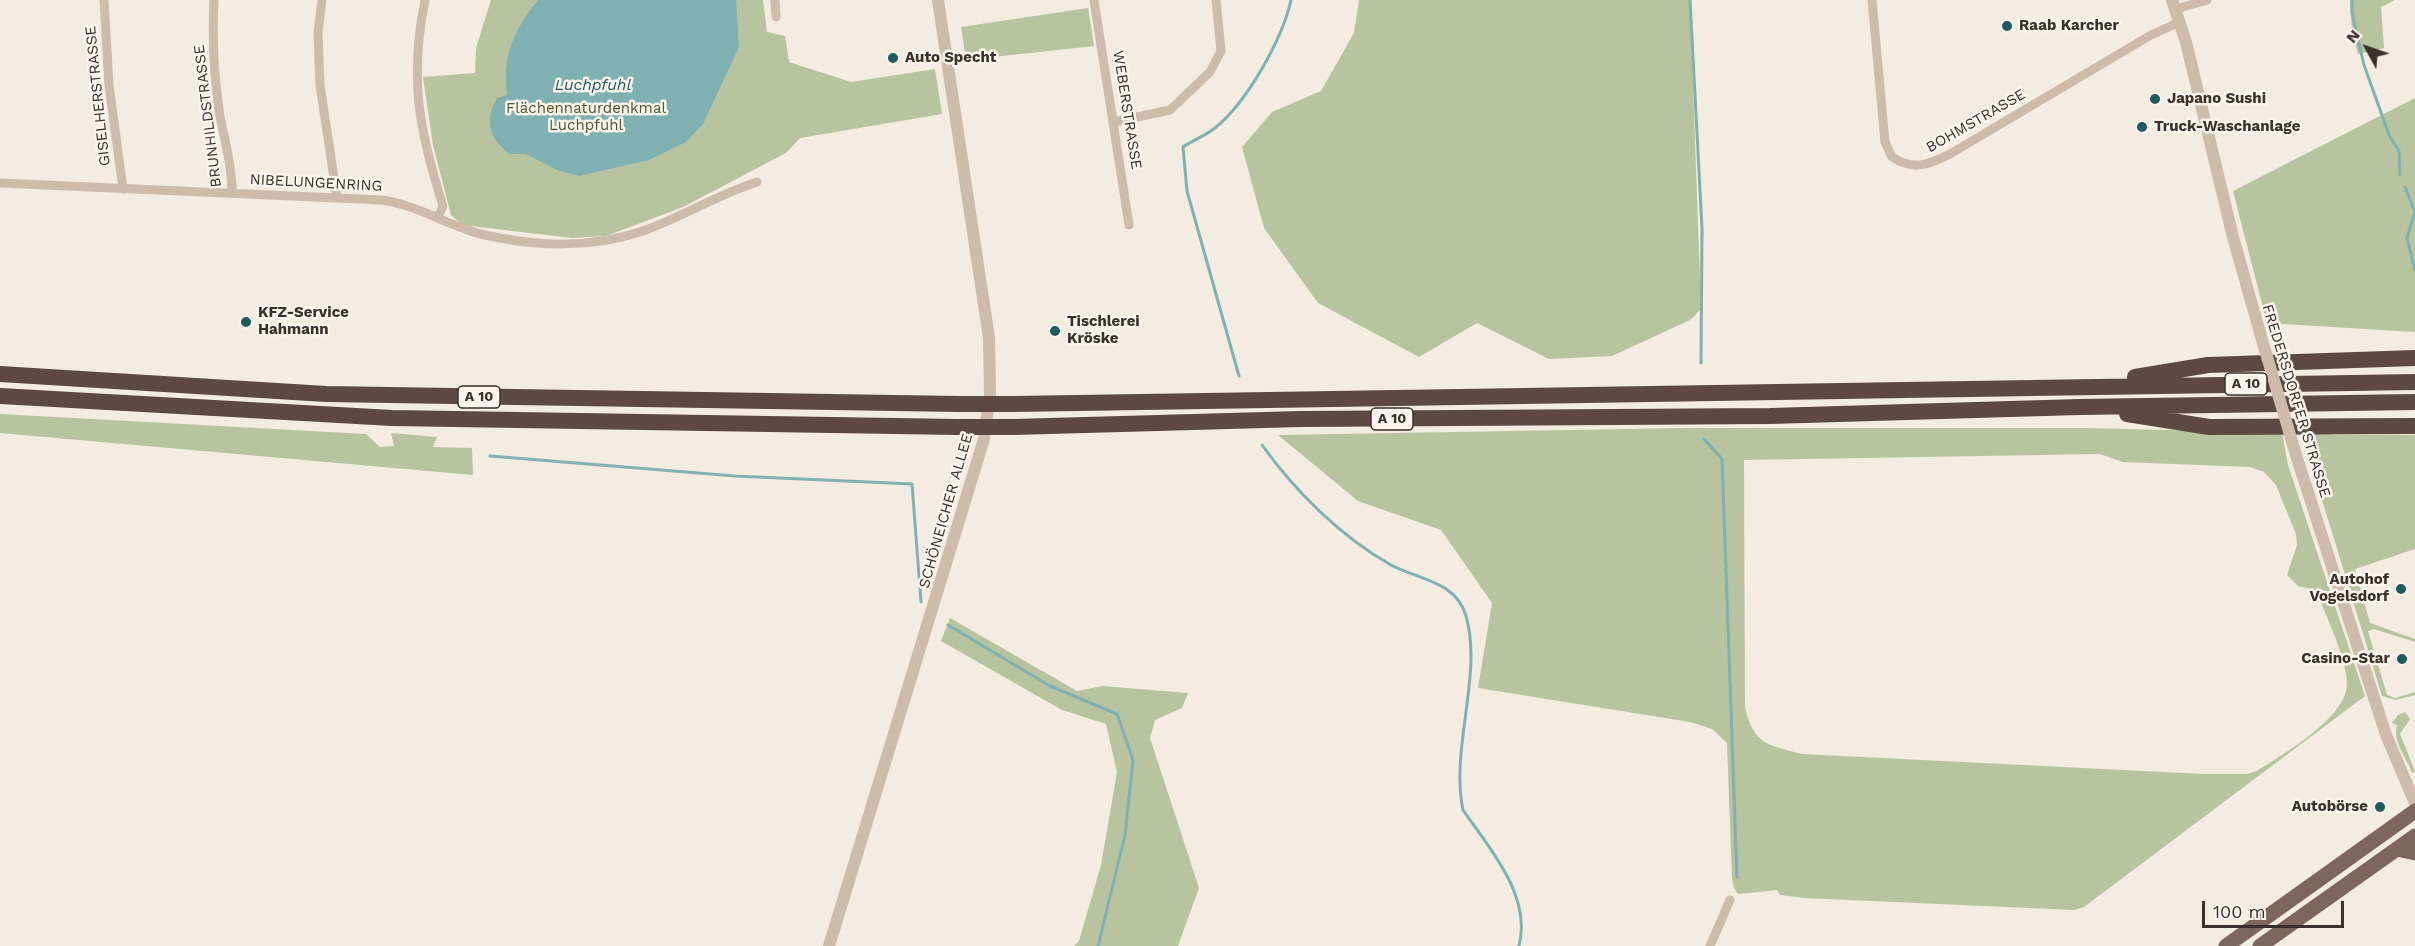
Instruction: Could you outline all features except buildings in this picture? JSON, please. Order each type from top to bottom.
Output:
[{"type":"highway","points":[[2077,387],[2208,365],[2415,358]]},
{"type":"highway","name":"A 10","points":[[0,374],[326,394],[958,404],[2415,382]]},
{"type":"highway","name":"A 10","points":[[0,396],[392,418],[957,427],[1301,419],[1770,416],[2079,407],[2415,402]]},
{"type":"highway","points":[[2079,407],[2209,427],[2415,426]]},
{"type":"main road","points":[[2226,946],[2415,811]]},
{"type":"main road","points":[[2260,946],[2415,836]]},
{"type":"main road","points":[[2397,849],[2415,853]]},
{"type":"street","name":"GISELHERSTRASSE","points":[[104,0],[109,86],[123,189]]},
{"type":"street","name":"BRUNHILDSTRASSE","points":[[214,0],[216,75],[220,115],[230,160],[232,194]]},
{"type":"street","points":[[322,0],[318,33],[320,85],[336,198]]},
{"type":"street","points":[[425,0],[417,40],[416,74],[422,133],[443,206],[438,217]]},
{"type":"street","points":[[775,0],[776,17]]},
{"type":"street","name":"SCHÖNEICHER ALLEE","points":[[829,946],[984,439],[990,394],[989,338],[938,0]]},
{"type":"street","name":"WEBERSTRASSE","points":[[1095,0],[1129,225]]},
{"type":"street","points":[[1114,122],[1170,110],[1210,72],[1221,51],[1222,39],[1216,0]]},
{"type":"street","name":"BOHMSTRASSE","points":[[1872,0],[1885,142],[1892,156],[1901,163],[1916,167],[1929,165],[1950,154],[2151,35],[2180,22]]},
{"type":"street","points":[[2174,4],[2207,0]]},
{"type":"street","name":"FREDERSDORFER STRASSE","points":[[2174,4],[2233,237],[2296,455],[2386,735],[2415,803]]},
{"type":"street","name":"NIBELUNGENRING","points":[[0,183],[392,201],[482,235],[512,241],[583,244],[644,231],[721,194],[757,182]]},
{"type":"street","points":[[1710,946],[1730,900]]},
{"type":"green space","name":"Flächennaturdenkmal Luchpfuhl","points":[[491,0],[763,0],[767,32],[785,36],[789,62],[851,82],[935,69],[942,114],[800,138],[786,153],[683,207],[606,236],[572,238],[462,225],[451,215],[433,145],[423,77],[475,73],[476,48]]},
{"type":"green space","points":[[1359,0],[1690,0],[1701,309],[1690,320],[1612,356],[1549,359],[1477,323],[1419,357],[1318,303],[1264,228],[1242,147],[1272,112],[1321,91],[1354,33]]},
{"type":"green space","points":[[2350,0],[2395,0],[2381,7],[2384,48],[2358,54],[2352,31]]},
{"type":"green space","points":[[1088,8],[1094,46],[966,60],[961,27]]},
{"type":"green space","points":[[2415,98],[2415,332],[2267,323],[2233,191]]},
{"type":"green space","points":[[0,414],[366,434],[380,447],[394,446],[391,433],[437,437],[433,447],[472,448],[473,475],[0,433]]},
{"type":"green space","points":[[1686,428],[2088,428],[2282,433],[2288,465],[2365,696],[2084,907],[2074,910],[1804,898],[1780,895],[1777,890],[1738,894],[1732,879],[1727,743],[1712,729],[1690,722],[1478,688],[1492,603],[1441,530],[1358,501],[1278,435]],"holes":[[[2100,454],[2123,462],[2250,467],[2264,472],[2276,485],[2296,534],[2297,545],[2287,575],[2298,586],[2317,591],[2343,661],[2347,683],[2344,696],[2337,709],[2297,745],[2257,771],[2247,774],[2203,774],[1802,754],[1772,745],[1758,736],[1748,720],[1745,707],[1744,460]]]},
{"type":"green space","points":[[2301,431],[2335,435],[2415,435],[2415,549],[2355,569],[2370,623],[2415,639],[2415,642],[2374,629],[2368,631],[2387,695],[2395,698],[2415,692],[2415,695],[2396,700],[2382,696]]},
{"type":"green space","points":[[950,618],[1077,691],[1103,686],[1188,693],[1182,708],[1155,720],[1150,738],[1199,888],[1178,946],[1074,946],[1079,941],[1101,865],[1117,772],[1106,724],[1062,710],[941,641]]},
{"type":"green space","points":[[2405,712],[2410,719],[2400,734],[2415,771],[2412,773],[2398,743],[2397,725],[2392,723],[2398,715]]},
{"type":"water","name":"Luchpfuhl","points":[[538,0],[736,0],[739,47],[703,124],[686,142],[649,160],[579,176],[557,170],[526,154],[509,154],[502,148],[491,129],[491,114],[497,98],[507,95],[506,68],[516,33]]},
{"type":"waterway","points":[[1239,376],[1187,191],[1183,147],[1215,128],[1251,87],[1280,33],[1291,0]]},
{"type":"waterway","points":[[1690,0],[1702,228],[1701,363]]},
{"type":"waterway","points":[[2352,0],[2352,13],[2364,65],[2389,135],[2399,151],[2400,175]]},
{"type":"waterway","points":[[2405,187],[2415,212],[2407,238],[2415,270]]},
{"type":"waterway","points":[[1704,439],[1722,459],[1737,877]]},
{"type":"waterway","points":[[1262,445],[1304,496],[1354,541],[1391,565],[1445,588],[1461,604],[1470,638],[1471,662],[1460,762],[1463,810],[1496,857],[1514,891],[1520,909],[1519,946]]},
{"type":"waterway","points":[[490,456],[735,476],[912,484],[921,602]]},
{"type":"waterway","points":[[948,625],[1050,686],[1117,714],[1133,760],[1125,835],[1098,946]]},
{"type":"place","name":"Raab Karcher","points":[[2007,26]]},
{"type":"place","name":"Auto Specht","points":[[893,58]]},
{"type":"place","name":"Japano Sushi","points":[[2155,99]]},
{"type":"place","name":"Truck-Waschanlage","points":[[2142,127]]},
{"type":"place","name":"KFZ-Service Hahmann","points":[[246,322]]},
{"type":"place","name":"Tischlerei Kröske","points":[[1055,331]]},
{"type":"place","name":"Autohof Vogelsdorf","points":[[2401,589]]},
{"type":"place","name":"Casino-Star","points":[[2402,659]]},
{"type":"place","name":"Autobörse","points":[[2380,807]]}]
